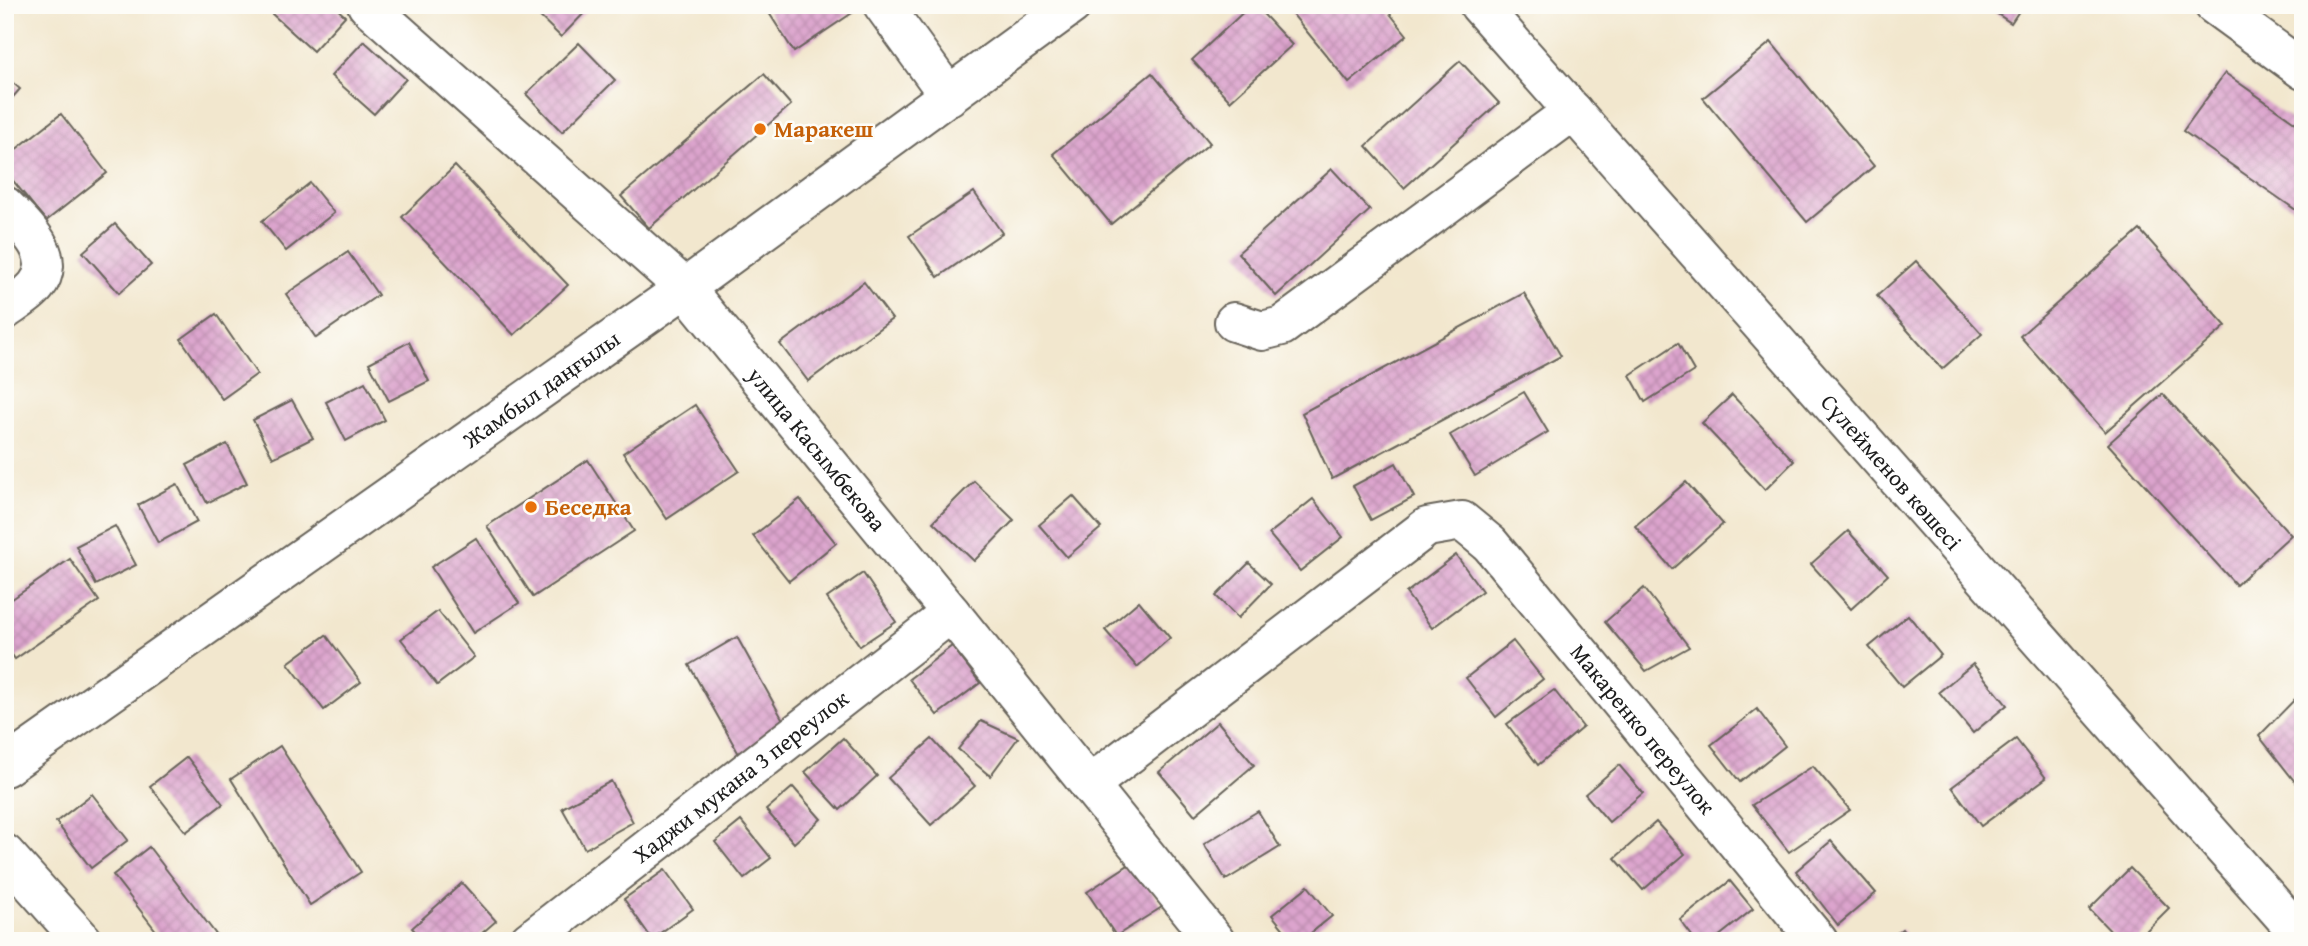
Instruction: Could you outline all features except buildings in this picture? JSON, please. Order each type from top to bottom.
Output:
[{"type":"street","name":"улица Касымбекова","points":[[367,5],[684,288],[951,613],[1215,941]]},
{"type":"street","points":[[883,5],[949,96]]},
{"type":"street","name":"Жамбыл даңғылы","points":[[5,767],[684,288],[1072,5]]},
{"type":"street","name":"Сүлейменов көшесі","points":[[1479,5],[2303,938]]},
{"type":"street","points":[[2214,5],[2303,70]]},
{"type":"street","points":[[1234,323],[1262,331],[1282,326],[1573,111]]},
{"type":"street","points":[[5,206],[38,242],[44,266],[36,286],[5,310]]},
{"type":"street","name":"Макаренко переулок","points":[[1089,785],[1427,527],[1462,520],[1490,544],[1818,941]]},
{"type":"street","name":"Хаджи мукана 3 переулок","points":[[529,941],[951,613]]},
{"type":"street","points":[[5,854],[83,941]]},
{"type":"place","name":"Маракеш","points":[[760,129]]},
{"type":"place","name":"Беседка","points":[[531,507]]}]
